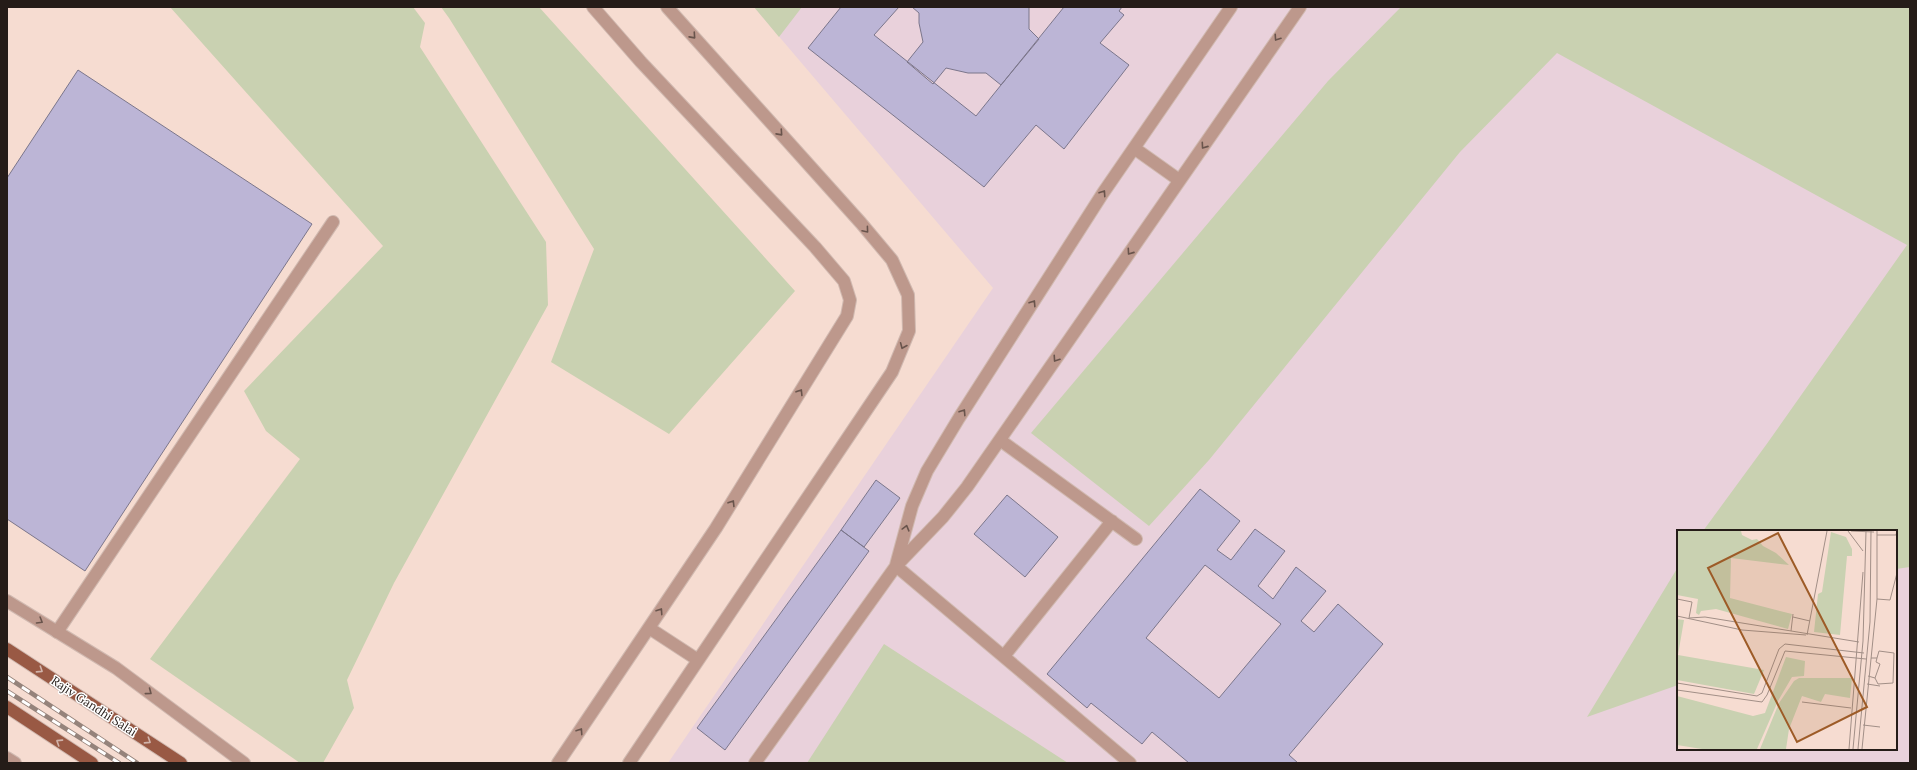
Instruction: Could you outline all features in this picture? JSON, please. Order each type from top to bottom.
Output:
[{"type":"main road","name":"Rajiv Gandhi Salai","points":[[7,649],[181,763]]},
{"type":"main road","points":[[7,707],[92,763]]},
{"type":"street","points":[[558,763],[716,528],[843,323],[847,316],[850,300],[844,281],[815,247],[641,62],[593,7]]},
{"type":"street","points":[[629,763],[892,372],[909,331],[908,295],[892,260],[667,7]]},
{"type":"street","points":[[896,566],[912,506],[927,471],[1031,306],[1134,148],[1231,7]]},
{"type":"street","points":[[755,763],[896,566],[943,517],[1000,440],[1300,7]]},
{"type":"street","points":[[1134,148],[1179,180]]},
{"type":"street","points":[[57,632],[333,222]]},
{"type":"street","points":[[1000,440],[1136,539]]},
{"type":"street","points":[[1004,656],[1112,521]]},
{"type":"street","points":[[896,566],[1130,763]]},
{"type":"street","points":[[7,601],[116,668],[244,763]]},
{"type":"street","points":[[649,628],[698,660]]},
{"type":"street","points":[[7,758],[15,763]]},
{"type":"shaded area","points":[[754,7],[1910,7],[1910,763],[668,763],[993,288]]},
{"type":"green space","points":[[170,7],[413,7],[425,23],[420,47],[546,242],[548,305],[394,583],[347,680],[354,708],[323,763],[300,763],[150,659],[300,459],[266,431],[244,391],[383,246]]},
{"type":"green space","points":[[441,7],[539,7],[795,291],[669,434],[551,362],[594,249]]},
{"type":"green space","points":[[754,7],[802,7],[779,37]]},
{"type":"green space","points":[[1401,7],[1910,7],[1910,567],[1897,569],[1897,530],[1704,530],[1766,445],[1907,245],[1557,53],[1460,152],[1209,460],[1149,526],[1031,433],[1328,81]]},
{"type":"green space","points":[[1677,569],[1677,685],[1587,717]]},
{"type":"green space","points":[[884,644],[1068,763],[807,763]]},
{"type":"building","points":[[841,7],[899,7],[874,35],[976,116],[1064,7],[1122,7],[1119,11],[1124,15],[1100,43],[1129,65],[1064,149],[1036,125],[984,187],[808,48]]},
{"type":"building","points":[[912,7],[1029,7],[1029,29],[1039,39],[1001,85],[986,73],[968,73],[946,68],[933,84],[907,62],[923,42],[919,23],[919,13]]},
{"type":"building","points":[[78,70],[312,224],[85,571],[7,519],[7,178]]},
{"type":"building","points":[[876,480],[900,498],[864,547],[841,530]]},
{"type":"building","points":[[1200,489],[1240,521],[1217,550],[1231,560],[1255,529],[1285,551],[1258,586],[1273,599],[1296,567],[1326,591],[1301,621],[1314,632],[1338,604],[1383,644],[1289,755],[1298,763],[1189,763],[1152,732],[1142,744],[1091,703],[1087,708],[1047,674]],"holes":[[[1205,565],[1281,624],[1219,698],[1146,638]]]},
{"type":"building","points":[[1007,495],[1058,537],[1025,577],[974,534]]},
{"type":"building","points":[[841,530],[869,551],[725,750],[697,728]]},
{"type":"railway","points":[[7,677],[137,763]]},
{"type":"railway","points":[[7,691],[119,763]]}]
